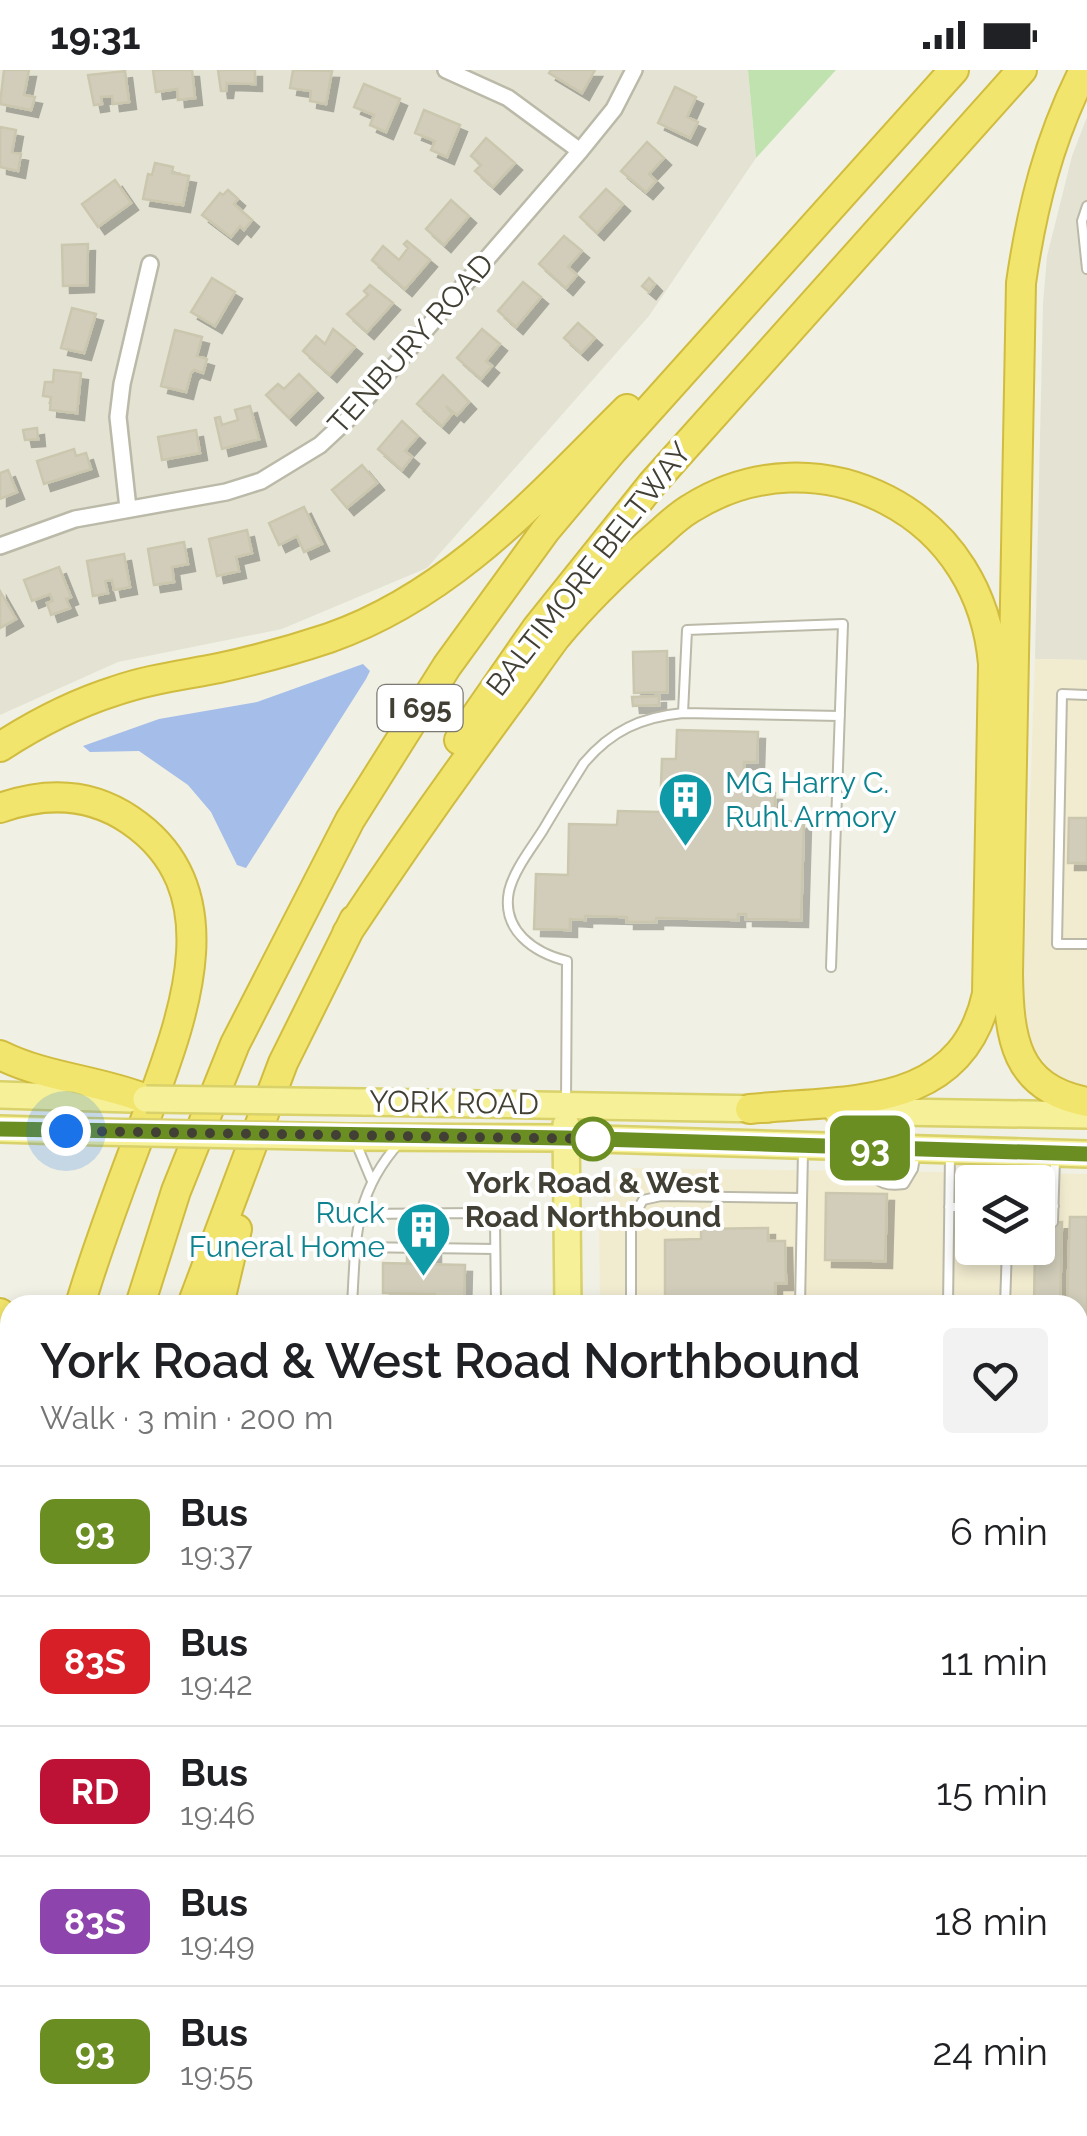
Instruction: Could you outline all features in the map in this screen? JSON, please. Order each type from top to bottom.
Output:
[{"type":"highway","name":"BALTIMORE BELTWAY","points":[[143,1295],[176,1191],[236,1044],[342,836],[401,736],[492,602],[546,531],[680,373],[954,70]]},
{"type":"highway","name":"BALTIMORE BELTWAY","points":[[196,1295],[283,1064],[395,845],[483,703],[593,554],[1022,70]]},
{"type":"highway","points":[[1084,70],[1052,137],[1021,283],[1008,974],[1009,1025],[1022,1063],[1050,1089],[1087,1102]]},
{"type":"highway","points":[[0,747],[71,707],[118,690],[285,652],[334,636],[416,596],[464,564],[519,518],[839,198]]},
{"type":"highway","points":[[347,933],[457,770],[556,637],[625,564],[663,531],[690,508],[750,483],[805,477],[833,479],[865,489],[908,513],[947,546],[967,575],[990,632],[987,994],[982,1017],[963,1052],[915,1088],[750,1109]]},
{"type":"highway","points":[[0,808],[50,795],[102,804],[142,828],[161,847],[177,871],[187,900],[192,938],[182,1014],[84,1295]]},
{"type":"highway","points":[[0,1055],[115,1094],[146,1099]]},
{"type":"highway","points":[[222,1295],[283,1064]]},
{"type":"main road","points":[[0,1096],[115,1094]]},
{"type":"main road","name":"YORK ROAD","points":[[146,1099],[1087,1116]]},
{"type":"main road","points":[[566,1105],[568,1295]]},
{"type":"main road","points":[[803,1146],[812,1132],[829,1124],[919,1125],[962,1113]]},
{"type":"main road","name":"YORK ROAD","points":[[0,1129],[566,1138],[1087,1154]]},
{"type":"street","points":[[446,70],[508,98],[580,151]]},
{"type":"street","name":"TENBURY ROAD","points":[[0,546],[76,519],[244,486],[288,467],[320,445],[350,417],[580,151],[614,109],[634,70]]},
{"type":"street","points":[[128,508],[118,418],[122,384],[150,264]]},
{"type":"lane","points":[[1087,206],[1082,221],[1087,269]]},
{"type":"lane","points":[[683,713],[687,630],[843,624],[831,967]]},
{"type":"lane","points":[[1087,695],[1062,694],[1057,944],[1087,944]]},
{"type":"lane","points":[[566,1105],[567,962],[545,956],[519,934],[512,922],[509,893],[518,871],[584,763],[614,732],[662,715],[840,716]]},
{"type":"lane","points":[[353,1295],[358,1214],[371,1179],[406,1136]]},
{"type":"lane","points":[[349,1137],[358,1146],[371,1179]]},
{"type":"lane","points":[[800,1295],[803,1146]]},
{"type":"lane","points":[[868,1148],[870,1173],[882,1184],[895,1186],[909,1178],[916,1150]]},
{"type":"lane","points":[[948,1295],[950,1150]]},
{"type":"lane","points":[[1055,1154],[1055,1165]]},
{"type":"lane","points":[[631,1295],[630,1220],[643,1200],[661,1196],[800,1198]]},
{"type":"lane","points":[[950,1207],[955,1207]]},
{"type":"lane","points":[[358,1214],[478,1213],[494,1220],[496,1295]]},
{"type":"lane","points":[[356,1246],[495,1248]]},
{"type":"lane","points":[[1006,1295],[1007,1265]]},
{"type":"shaded area","points":[[0,70],[748,70],[756,158],[649,316],[427,568],[282,629],[118,662],[0,715]]},
{"type":"shaded area","points":[[1087,117],[1087,660],[1035,659],[1047,256],[1072,156]]},
{"type":"shaded area","points":[[1035,659],[1087,660],[1087,1088],[1053,1073],[1022,1033]]},
{"type":"shaded area","points":[[627,1168],[955,1172],[955,1265],[1055,1265],[1055,1174],[1087,1174],[1087,1295],[600,1295],[599,1212],[609,1183]]},
{"type":"green space","points":[[748,70],[836,70],[756,158]]},
{"type":"water","points":[[363,664],[370,671],[366,679],[246,868],[237,865],[211,812],[188,785],[139,751],[90,752],[83,746],[159,719],[257,702]]},
{"type":"building","points":[[4,70],[29,70],[24,95],[35,97],[31,110],[0,104]]},
{"type":"building","points":[[153,70],[192,70],[195,98],[178,100],[177,89],[156,92]]},
{"type":"building","points":[[218,70],[255,70],[255,84],[227,83],[226,91],[221,91]]},
{"type":"building","points":[[293,70],[332,71],[326,104],[310,101],[311,91],[290,88]]},
{"type":"building","points":[[595,70],[582,93],[549,73]]},
{"type":"building","points":[[125,71],[129,102],[113,104],[112,96],[101,97],[102,104],[94,105],[88,75]]},
{"type":"building","points":[[364,84],[400,99],[386,132],[370,125],[374,115],[354,107]]},
{"type":"building","points":[[675,87],[696,97],[687,117],[698,122],[690,138],[658,123]]},
{"type":"building","points":[[424,110],[460,125],[447,157],[431,150],[435,141],[415,133]]},
{"type":"building","points":[[0,127],[16,130],[12,152],[21,154],[18,171],[0,167]]},
{"type":"building","points":[[486,138],[515,163],[493,187],[475,171],[481,165],[471,156]]},
{"type":"building","points":[[647,142],[664,158],[649,174],[656,181],[646,192],[621,171]]},
{"type":"building","points":[[155,163],[173,167],[172,173],[189,176],[183,205],[143,199],[148,174],[152,175]]},
{"type":"building","points":[[115,180],[131,203],[98,227],[82,204]]},
{"type":"building","points":[[606,189],[623,204],[597,233],[580,217]]},
{"type":"building","points":[[228,190],[238,199],[234,204],[252,220],[231,237],[202,215],[220,193]]},
{"type":"building","points":[[451,200],[469,216],[444,245],[426,229]]},
{"type":"building","points":[[564,236],[582,251],[568,267],[577,275],[566,288],[539,264]]},
{"type":"building","points":[[407,241],[430,260],[405,289],[372,260],[383,246],[399,260],[408,248],[404,244]]},
{"type":"building","points":[[88,244],[87,285],[63,286],[62,245]]},
{"type":"building","points":[[212,278],[235,292],[215,326],[191,312]]},
{"type":"building","points":[[649,278],[655,284],[649,292],[642,286]]},
{"type":"building","points":[[523,282],[541,297],[516,327],[498,311]]},
{"type":"building","points":[[370,285],[393,303],[367,332],[347,314],[368,295],[364,291]]},
{"type":"building","points":[[72,308],[96,314],[84,353],[61,348]]},
{"type":"building","points":[[578,323],[595,338],[581,353],[564,338]]},
{"type":"building","points":[[333,329],[355,347],[330,375],[303,351],[316,336],[325,344]]},
{"type":"building","points":[[482,329],[500,344],[486,361],[492,366],[481,379],[457,358]]},
{"type":"building","points":[[175,330],[202,337],[197,356],[207,359],[203,373],[191,373],[186,392],[161,386]]},
{"type":"building","points":[[54,370],[81,373],[77,413],[50,410],[51,397],[43,396],[45,382],[53,382]]},
{"type":"building","points":[[299,374],[316,391],[289,418],[266,395],[278,384],[284,389]]},
{"type":"building","points":[[443,375],[469,402],[457,415],[446,406],[452,414],[442,426],[417,404]]},
{"type":"building","points":[[250,406],[259,439],[222,449],[215,418],[220,417],[222,425],[238,420],[235,410]]},
{"type":"building","points":[[402,421],[418,436],[405,451],[412,457],[402,470],[378,449]]},
{"type":"building","points":[[37,428],[38,439],[25,440],[23,430]]},
{"type":"building","points":[[196,430],[200,453],[162,460],[158,437]]},
{"type":"building","points":[[74,449],[76,456],[86,453],[91,469],[44,484],[37,461]]},
{"type":"building","points":[[362,465],[377,483],[347,508],[332,490]]},
{"type":"building","points":[[8,470],[17,492],[0,499],[0,473]]},
{"type":"building","points":[[304,507],[322,544],[304,552],[297,536],[279,545],[269,523]]},
{"type":"building","points":[[247,530],[252,553],[236,557],[239,571],[217,576],[209,539]]},
{"type":"building","points":[[184,542],[188,564],[172,567],[174,582],[154,585],[148,549]]},
{"type":"building","points":[[124,554],[130,587],[114,590],[112,580],[105,581],[108,593],[93,596],[87,561]]},
{"type":"building","points":[[59,567],[71,597],[66,599],[70,608],[51,615],[47,603],[53,601],[50,594],[32,601],[24,580]]},
{"type":"building","points":[[0,591],[16,619],[0,628]]},
{"type":"building","points":[[667,651],[667,692],[634,693],[633,652]]},
{"type":"building","points":[[659,696],[659,705],[633,706],[632,697]]},
{"type":"building","name":"MG Harry C. Ruhl Armory","points":[[677,730],[758,732],[757,762],[744,762],[743,792],[775,793],[775,821],[804,822],[801,920],[746,919],[746,914],[738,914],[738,920],[656,918],[656,922],[627,922],[627,917],[585,916],[585,920],[570,919],[570,930],[534,929],[536,874],[568,875],[569,824],[617,825],[618,811],[660,812],[662,759],[676,759]]},
{"type":"building","points":[[1069,818],[1087,818],[1087,863],[1068,863]]},
{"type":"building","points":[[826,1193],[887,1194],[885,1261],[825,1260]]},
{"type":"building","points":[[1070,1217],[1087,1217],[1087,1295],[1067,1295]]},
{"type":"building","points":[[1055,1222],[1062,1222],[1060,1295],[1034,1295],[1035,1265],[1055,1265]]},
{"type":"building","points":[[768,1228],[768,1241],[785,1241],[786,1283],[775,1283],[775,1295],[665,1295],[665,1240],[701,1239],[701,1229]]},
{"type":"building","points":[[407,1239],[434,1239],[434,1264],[407,1264]]},
{"type":"building","name":"Ruck Funeral Home","points":[[383,1263],[465,1265],[464,1295],[383,1293]]},
{"type":"bus line","name":"93","points":[[0,1129],[566,1138],[1087,1154]]},
{"type":"place","name":"MG Harry C. Ruhl Armory","points":[[686,849]]},
{"type":"place","name":"York Road & West Road Northbound","points":[[593,1139]]},
{"type":"place","name":"Ruck Funeral Home","points":[[424,1279]]},
{"type":"route","points":[[66,1131],[598,1139],[593,1139]]}]
